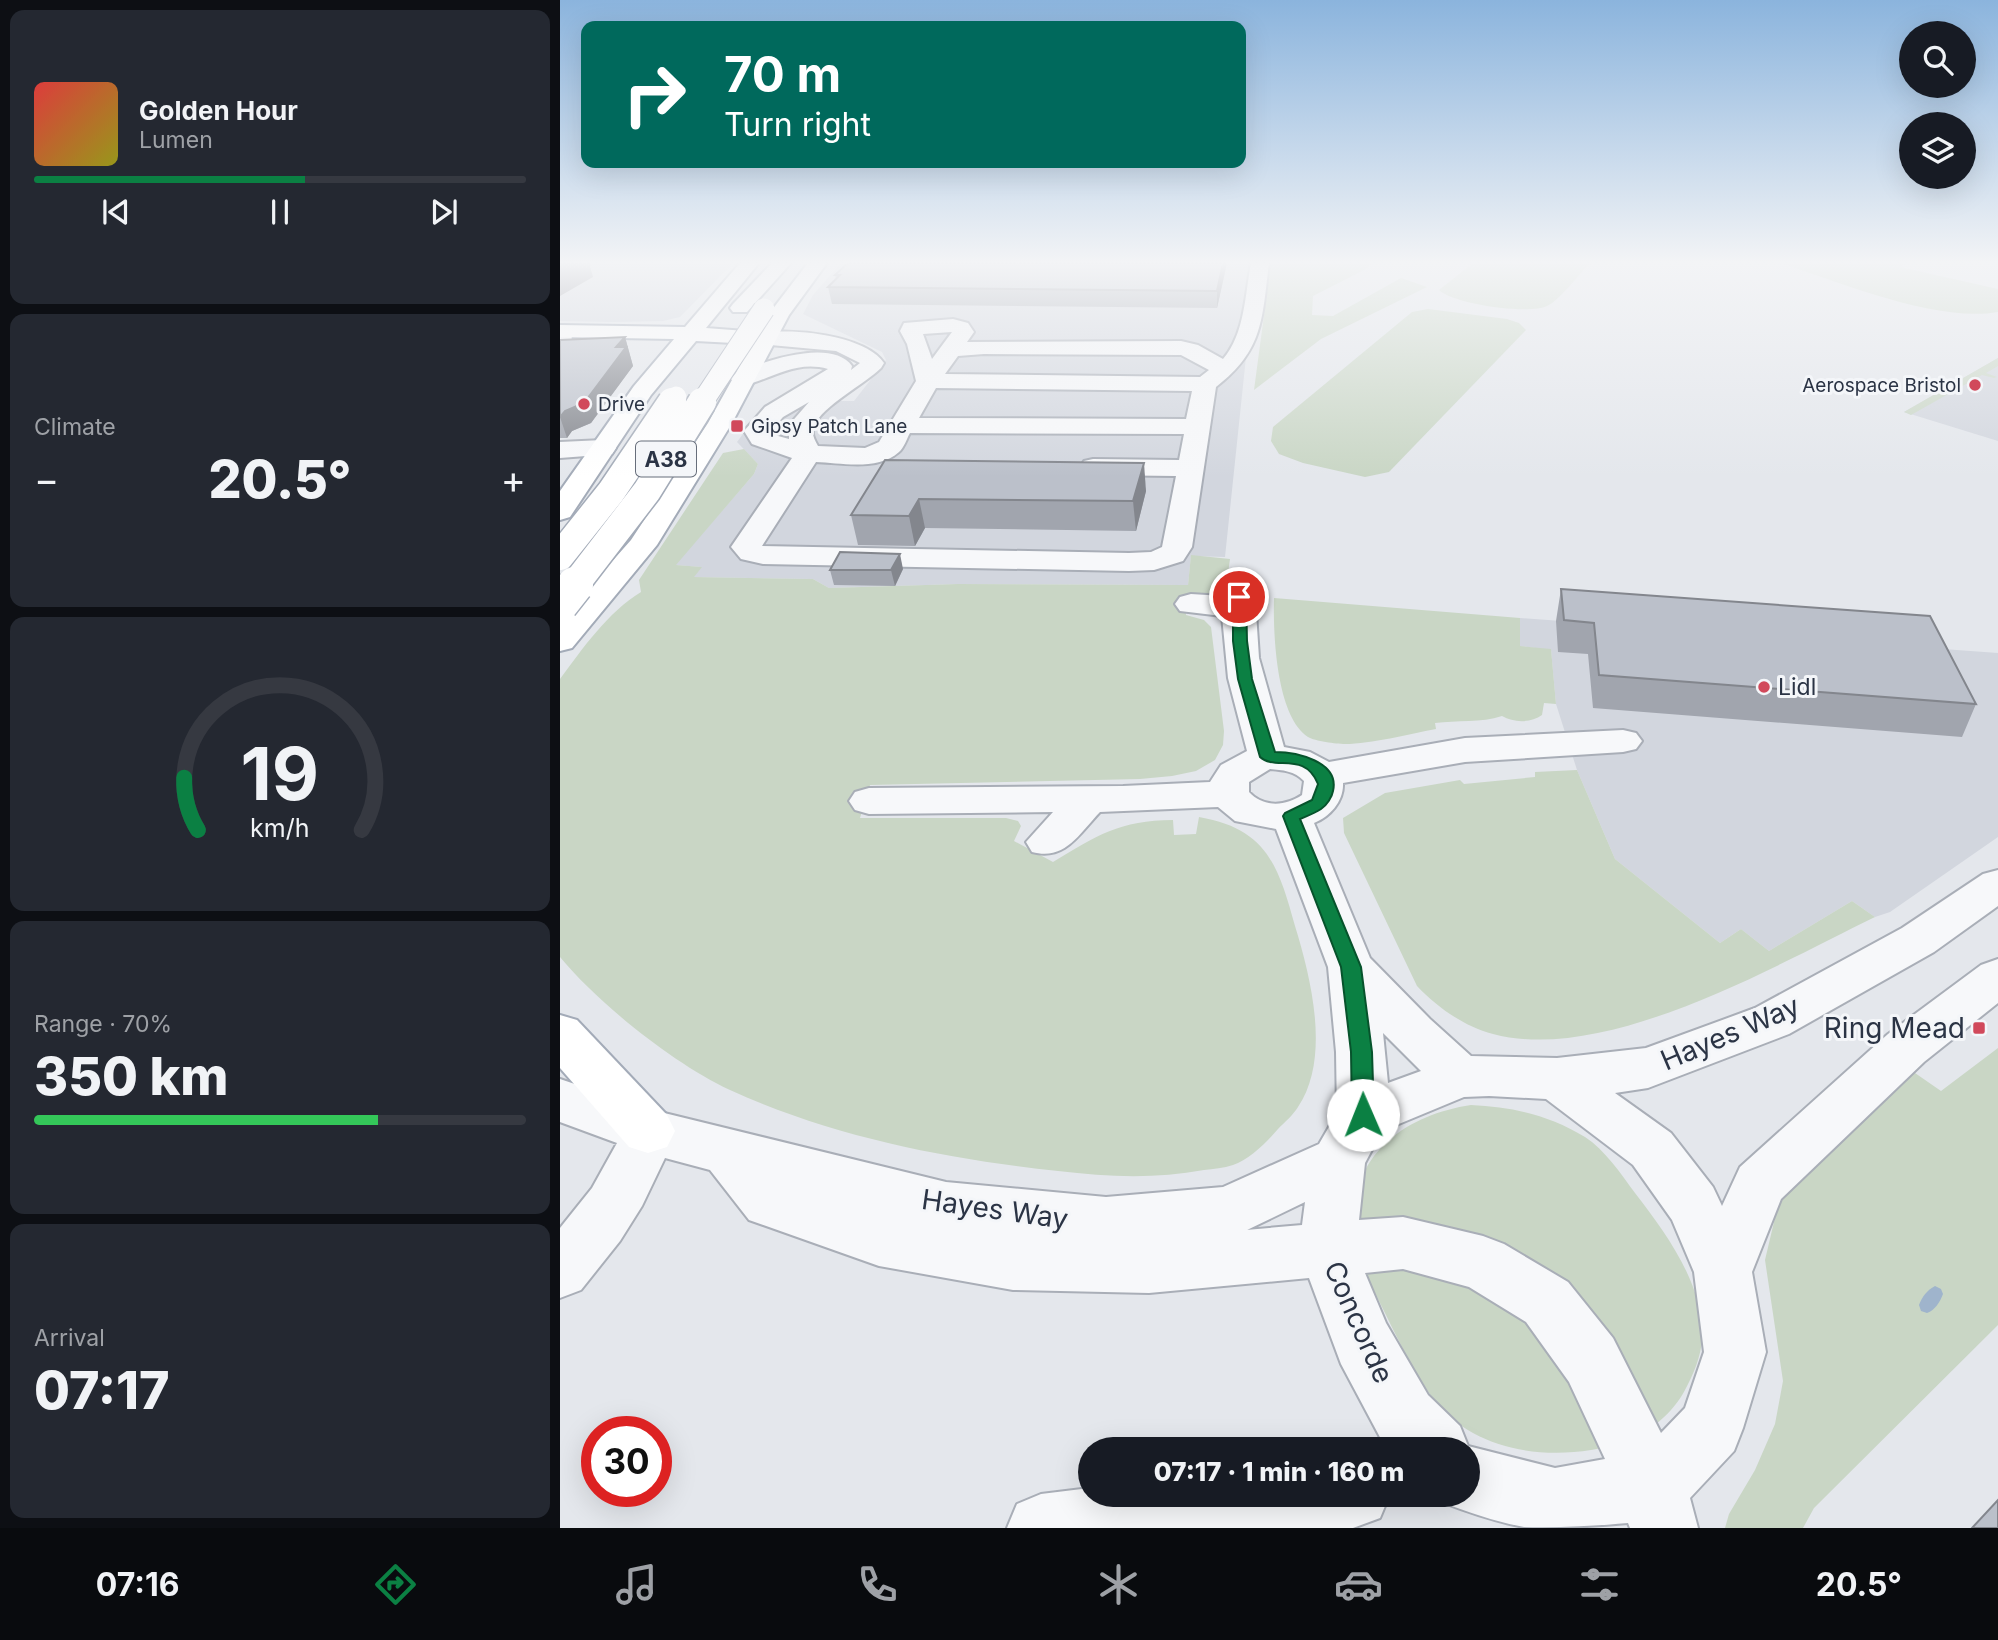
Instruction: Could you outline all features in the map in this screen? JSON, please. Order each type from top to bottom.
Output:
[{"type":"main road","points":[[564,334],[753,343]]},
{"type":"main road","points":[[566,334],[699,341]]},
{"type":"main road","points":[[560,511],[572,482],[603,448],[658,376],[709,334]]},
{"type":"main road","name":"A38","points":[[560,556],[729,334]]},
{"type":"main road","name":"A38","points":[[560,604],[647,491],[729,358],[738,334]]},
{"type":"main road","points":[[752,334],[753,343]]},
{"type":"main road","points":[[743,379],[756,334]]},
{"type":"main road","points":[[629,339],[651,348],[656,359],[658,376]]},
{"type":"main road","points":[[658,376],[688,354],[699,341]]},
{"type":"main road","points":[[658,376],[710,349],[745,349],[753,343]]},
{"type":"main road","name":"A38","points":[[560,641],[642,545],[720,423],[743,379]]},
{"type":"main road","points":[[560,1034],[648,1131]]},
{"type":"street","points":[[808,454],[800,433],[803,424],[834,393],[864,374],[873,363],[868,354],[816,334]]},
{"type":"street","points":[[913,334],[920,345],[922,369],[928,381]]},
{"type":"street","points":[[899,445],[928,381],[961,334]]},
{"type":"street","points":[[808,454],[749,540],[746,547],[752,553],[790,556],[1154,561],[1172,555],[1177,547],[1197,427],[1214,377],[1235,358],[1246,334]]},
{"type":"street","points":[[753,343],[847,347]]},
{"type":"street","points":[[753,343],[833,354],[850,359],[849,367],[774,412],[757,431],[761,439],[808,454],[869,456],[899,445],[1197,427]]},
{"type":"street","points":[[951,351],[984,347],[1181,348],[1190,350],[1214,377]]},
{"type":"street","points":[[743,379],[780,362],[804,359],[841,366],[838,375]]},
{"type":"street","points":[[928,381],[1214,377]]},
{"type":"street","points":[[560,450],[603,448]]},
{"type":"street","points":[[1068,466],[1189,468]]},
{"type":"street","points":[[1191,604],[1239,602],[1245,679],[1268,757]]},
{"type":"street","points":[[1322,775],[1465,750],[1623,741]]},
{"type":"street","points":[[1268,757],[1290,757],[1309,764],[1322,775],[1326,784],[1325,794],[1318,804],[1291,816],[1271,817],[1252,813],[1238,805],[1229,794],[1228,784],[1232,774],[1241,766],[1268,757]]},
{"type":"street","points":[[869,801],[1090,799],[1229,794]]},
{"type":"street","points":[[1047,842],[1090,799]]},
{"type":"street","points":[[1291,816],[1351,967],[1361,1052],[1350,1138]]},
{"type":"street","name":"Hayes Way","points":[[1557,1079],[1648,1068],[1772,1021],[1918,940],[1998,885]]},
{"type":"street","points":[[1351,967],[1413,1033],[1461,1077]]},
{"type":"street","points":[[1723,1272],[1759,1184],[1906,1048],[1998,977]]},
{"type":"street","points":[[1350,1138],[1461,1077],[1489,1075],[1557,1079],[1652,1149],[1693,1205],[1723,1272],[1735,1352],[1711,1428],[1658,1508]]},
{"type":"street","name":"Hayes Way","points":[[560,1100],[648,1131],[946,1207],[1105,1223],[1227,1212],[1350,1138]]},
{"type":"street","points":[[560,1271],[604,1221],[641,1156],[648,1131]]},
{"type":"street","name":"Concorde","points":[[1350,1138],[1327,1250],[1353,1320],[1405,1418],[1424,1437]]},
{"type":"street","points":[[726,1150],[769,1202],[879,1240],[1013,1263],[1149,1266],[1403,1243],[1483,1263],[1547,1301],[1591,1360],[1658,1508]]},
{"type":"street","name":"Concorde","points":[[1480,1480],[1568,1515],[1611,1491],[1658,1508]]},
{"type":"street","points":[[1041,1528],[1236,1507]]},
{"type":"shaded area","points":[[845,334],[1251,334],[1246,357],[1225,557],[1191,556],[1188,585],[958,584],[829,588],[813,579],[693,577],[701,567],[675,565],[754,474],[758,464],[737,442],[765,404],[828,405],[831,401],[854,401],[886,360],[882,352]]},
{"type":"shaded area","name":"Aerospace Bristol","points":[[1998,358],[1998,441],[1904,412]]},
{"type":"shaded area","points":[[1520,618],[1998,653],[1998,837],[1890,912],[1875,917],[1852,901],[1769,951],[1741,929],[1720,943],[1615,859],[1577,770],[1556,704],[1551,650],[1520,646]]},
{"type":"green space","points":[[1261,334],[1331,334],[1321,339],[1254,390]]},
{"type":"green space","points":[[1385,334],[1522,334],[1389,472],[1365,477],[1303,463],[1279,454],[1271,441],[1273,427]]},
{"type":"green space","points":[[1998,358],[1998,366],[1986,373],[1997,377],[1982,375],[1911,415],[1904,412]]},
{"type":"green space","points":[[744,449],[758,464],[754,474],[676,565],[702,567],[694,577],[813,579],[829,588],[958,584],[1188,585],[1191,555],[1230,559],[1225,594],[1185,597],[1186,615],[1204,620],[1211,627],[1224,731],[1223,745],[1215,760],[1196,771],[1140,779],[870,785],[860,818],[1006,818],[1018,821],[1021,826],[1014,841],[1053,862],[1109,831],[1154,821],[1173,820],[1174,835],[1196,834],[1199,817],[1222,823],[1255,841],[1275,868],[1289,904],[1312,993],[1316,1042],[1308,1087],[1298,1107],[1251,1155],[1239,1163],[1218,1168],[1168,1175],[1113,1176],[974,1160],[850,1133],[769,1106],[708,1079],[662,1049],[616,1013],[560,957],[560,679],[607,620],[641,592],[639,580],[723,453]]},
{"type":"green space","points":[[1274,598],[1520,618],[1520,646],[1551,649],[1556,704],[1544,703],[1542,715],[1528,721],[1502,716],[1486,720],[1435,723],[1436,729],[1378,741],[1336,743],[1308,737],[1297,726],[1283,693],[1274,632]]},
{"type":"green space","points":[[1577,770],[1615,859],[1720,943],[1741,929],[1769,951],[1852,901],[1875,917],[1740,983],[1637,1023],[1586,1035],[1538,1040],[1493,1034],[1471,1026],[1442,1008],[1417,986],[1344,833],[1343,818],[1385,793],[1460,780],[1464,784],[1535,777],[1535,772]]},
{"type":"green space","points":[[1998,1048],[1998,1325],[1814,1508],[1803,1528],[1725,1528],[1729,1514],[1755,1470],[1775,1424],[1783,1381],[1765,1260],[1778,1205],[1797,1175],[1915,1073],[1941,1091]]},
{"type":"green space","points":[[1471,1105],[1516,1110],[1544,1118],[1571,1129],[1592,1142],[1624,1178],[1659,1225],[1681,1261],[1697,1299],[1701,1319],[1702,1339],[1698,1359],[1688,1384],[1674,1407],[1659,1421],[1633,1438],[1599,1449],[1546,1452],[1494,1442],[1470,1431],[1449,1416],[1431,1396],[1376,1295],[1362,1262],[1354,1229],[1355,1203],[1361,1180],[1371,1160],[1386,1143],[1424,1118]]},
{"type":"building","points":[[625,337],[616,347],[626,347],[584,403],[565,411],[560,417],[560,340]]},
{"type":"building","points":[[885,460],[1144,463],[1133,501],[919,499],[909,516],[851,515]]},
{"type":"building","points":[[840,552],[900,554],[891,570],[830,570]]},
{"type":"building","points":[[1561,589],[1930,616],[1976,704],[1599,675],[1594,623],[1564,620]]},
{"type":"building","points":[[1998,1500],[1998,1528],[1972,1528]]},
{"type":"waterway","points":[[1927,1305],[1935,1294]]},
{"type":"place","name":"Aerospace Bristol","points":[[1975,385]]},
{"type":"place","name":"Drive","points":[[584,404]]},
{"type":"place","name":"Gipsy Patch Lane","points":[[737,426]]},
{"type":"place","name":"Lidl","points":[[1764,687]]},
{"type":"place","name":"Ring Mead","points":[[1979,1028]]},
{"type":"route","points":[[1239,597],[1240,641],[1245,679],[1268,757],[1290,757],[1309,764],[1322,775],[1326,784],[1325,794],[1318,804],[1306,812],[1291,816],[1351,967],[1361,1052],[1363,1115]]}]
